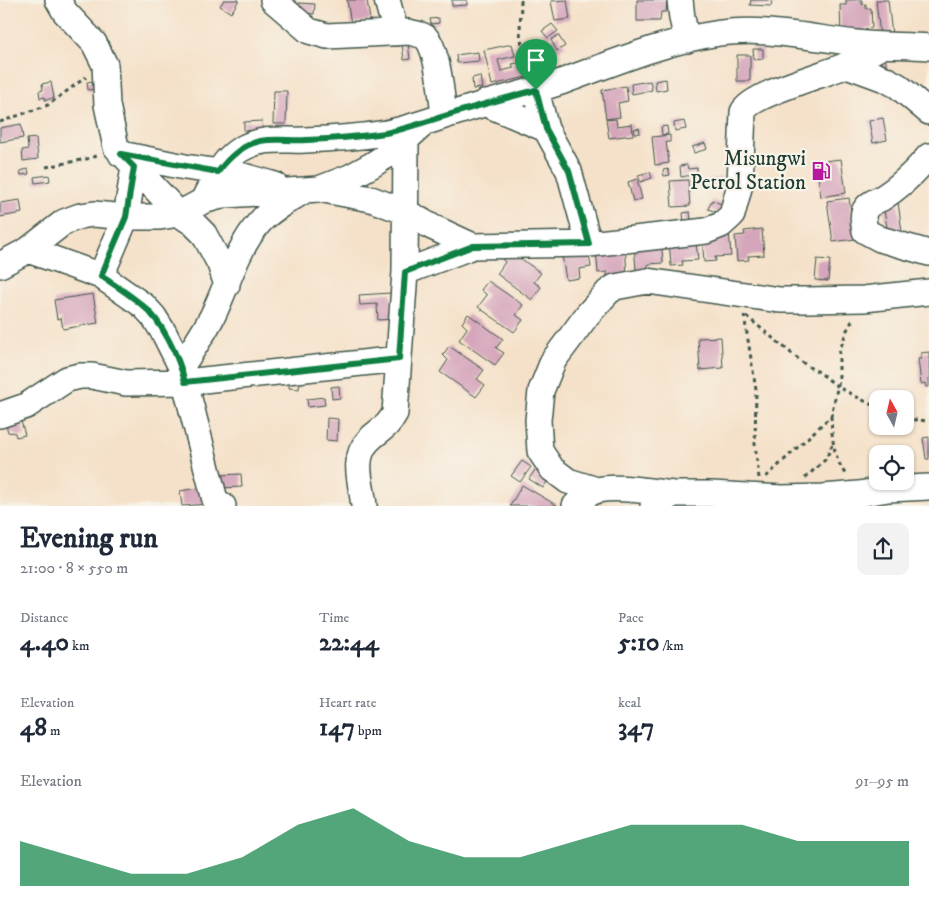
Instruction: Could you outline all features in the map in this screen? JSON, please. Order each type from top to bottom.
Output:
[{"type":"street","points":[[58,0],[65,12],[94,43],[105,66],[107,105],[123,156],[126,217],[101,276]]},
{"type":"street","points":[[272,0],[309,31],[334,36],[409,32],[422,35],[428,39],[434,52],[424,127],[406,212],[405,272],[395,413],[388,425],[368,441],[359,452],[358,466],[364,506]]},
{"type":"street","points":[[387,0],[396,33]]},
{"type":"street","points":[[680,0],[687,40]]},
{"type":"street","points":[[202,201],[228,158],[243,147],[260,141],[278,139],[303,141],[344,138],[424,127],[484,103],[536,90],[643,52],[687,40],[722,33],[759,32],[882,46],[929,47]]},
{"type":"street","points":[[405,272],[473,246],[589,244],[706,231],[721,225],[732,215],[740,184],[743,112],[746,107],[752,102],[776,91],[847,65],[882,46]]},
{"type":"street","points":[[847,65],[885,79],[898,86],[929,112]]},
{"type":"street","points":[[536,90],[546,129],[569,171],[589,244]]},
{"type":"street","points":[[484,103],[546,129]]},
{"type":"street","points":[[0,265],[28,250],[64,222],[80,216],[94,214],[126,217],[160,217],[179,214],[202,201],[225,195],[306,190],[350,177],[372,165],[424,127]]},
{"type":"street","points":[[123,156],[218,172],[306,190],[371,199],[406,212],[432,227],[473,246]]},
{"type":"street","points":[[123,156],[179,214],[193,223],[204,234],[220,264],[226,286]]},
{"type":"street","points":[[929,156],[904,182],[885,196],[869,204],[864,212],[863,222],[866,231],[880,239],[929,253]]},
{"type":"street","points":[[183,375],[212,317],[235,262],[247,239],[260,222],[276,208],[306,190]]},
{"type":"street","points":[[28,250],[101,276],[149,311],[164,333],[183,375],[215,500],[223,506]]},
{"type":"street","points":[[597,490],[568,481],[552,469],[540,451],[538,420],[541,391],[553,361],[588,314],[615,287],[647,281],[780,300],[864,299],[926,290]]},
{"type":"street","points":[[0,415],[26,406],[67,379],[80,376],[92,376],[126,383],[183,375],[399,359]]},
{"type":"street","points":[[575,506],[581,498],[597,490],[613,488],[664,500],[748,501],[859,494],[888,489],[929,488]]},
{"type":"path","points":[[521,0],[521,43],[536,90]]},
{"type":"path","points":[[0,122],[48,104],[105,66]]},
{"type":"path","points":[[46,167],[91,158],[123,156]]},
{"type":"path","points":[[715,291],[807,366],[819,372],[838,388],[869,404]]},
{"type":"path","points":[[859,494],[842,470],[832,445],[831,416],[838,388],[839,352],[847,330],[864,299]]},
{"type":"path","points":[[744,315],[756,390],[755,444],[760,483],[782,460],[831,416]]},
{"type":"path","points":[[914,420],[929,421]]},
{"type":"path","points":[[782,498],[826,459],[832,445]]},
{"type":"building","points":[[224,0],[239,0],[231,13],[220,6]]},
{"type":"building","points":[[347,0],[367,0],[370,20],[351,24]]},
{"type":"building","points":[[452,0],[467,0],[467,5],[452,6]]},
{"type":"building","points":[[567,0],[570,19],[555,21],[551,1]]},
{"type":"building","points":[[637,0],[667,0],[666,12],[661,12],[660,21],[637,21]]},
{"type":"building","points":[[751,0],[772,0],[771,6],[750,5]]},
{"type":"building","points":[[846,0],[862,0],[862,5],[866,4],[866,9],[871,8],[872,28],[864,29],[864,36],[841,37],[840,5],[846,5]]},
{"type":"building","points":[[876,0],[888,0],[892,35],[880,36]]},
{"type":"building","points":[[299,3],[315,4],[314,14],[298,12]]},
{"type":"building","points":[[439,18],[439,23],[431,24],[430,19]]},
{"type":"building","points":[[552,24],[558,31],[548,38],[542,31]]},
{"type":"building","points":[[558,35],[565,46],[557,51],[551,40]]},
{"type":"building","points":[[408,43],[410,59],[404,60],[402,44]]},
{"type":"building","points":[[512,44],[515,56],[498,60],[501,71],[514,68],[512,64],[522,62],[526,77],[492,85],[484,50]]},
{"type":"building","points":[[753,49],[763,49],[763,59],[754,60]]},
{"type":"building","points":[[478,52],[479,61],[457,63],[456,55]]},
{"type":"building","points":[[885,54],[887,71],[880,72],[878,55]]},
{"type":"building","points":[[737,55],[750,55],[750,81],[737,81]]},
{"type":"building","points":[[480,76],[482,88],[473,89],[472,78]]},
{"type":"building","points":[[666,79],[667,89],[656,91],[655,81]]},
{"type":"building","points":[[95,81],[96,89],[88,90],[87,82]]},
{"type":"building","points":[[650,81],[652,90],[632,94],[631,84]]},
{"type":"building","points":[[51,82],[54,98],[45,100],[45,97],[40,98],[39,91],[43,90],[42,84]]},
{"type":"building","points":[[626,86],[628,101],[618,103],[620,117],[606,119],[602,90]]},
{"type":"building","points":[[274,91],[287,91],[286,124],[273,124]]},
{"type":"building","points":[[883,118],[887,140],[873,143],[869,121]]},
{"type":"building","points":[[616,119],[617,126],[632,124],[633,135],[609,138],[606,120]]},
{"type":"building","points":[[262,121],[263,130],[244,131],[244,122]]},
{"type":"building","points":[[684,121],[686,129],[675,131],[674,123]]},
{"type":"building","points":[[21,124],[23,138],[0,142],[0,128]]},
{"type":"building","points":[[667,126],[668,134],[662,135],[661,127]]},
{"type":"building","points":[[639,128],[640,133],[635,134],[634,129]]},
{"type":"building","points":[[670,135],[670,142],[666,142],[669,163],[655,165],[652,137]]},
{"type":"building","points":[[36,138],[38,159],[23,161],[22,150],[28,149],[27,139]]},
{"type":"building","points":[[705,143],[707,149],[694,153],[692,147]]},
{"type":"building","points":[[841,159],[846,193],[821,197],[816,162]]},
{"type":"building","points":[[687,165],[688,169],[697,168],[697,174],[681,177],[680,166]]},
{"type":"building","points":[[28,169],[29,174],[21,175],[20,171]]},
{"type":"building","points":[[668,169],[670,175],[664,176],[663,170]]},
{"type":"building","points":[[650,172],[652,178],[640,182],[638,175]]},
{"type":"building","points":[[49,175],[50,181],[35,183],[34,177]]},
{"type":"building","points":[[722,177],[722,185],[709,186],[708,179]]},
{"type":"building","points":[[637,179],[642,199],[633,201],[628,182]]},
{"type":"building","points":[[688,180],[690,206],[672,207],[670,181]]},
{"type":"building","points":[[849,198],[855,239],[833,242],[827,201]]},
{"type":"building","points":[[20,200],[22,213],[0,217],[0,203]]},
{"type":"building","points":[[712,200],[723,205],[719,213],[708,209]]},
{"type":"building","points":[[898,202],[902,232],[888,234],[883,204]]},
{"type":"building","points":[[690,212],[691,221],[684,222],[683,213]]},
{"type":"building","points":[[762,229],[764,255],[748,256],[749,260],[737,261],[735,236],[745,235],[744,231]]},
{"type":"building","points":[[729,231],[731,256],[715,257],[716,261],[704,262],[702,237]]},
{"type":"building","points":[[695,234],[698,260],[682,261],[683,265],[671,266],[669,240]]},
{"type":"building","points":[[661,238],[663,263],[648,264],[648,269],[636,270],[634,244]]},
{"type":"building","points":[[625,242],[627,276],[607,278],[607,272],[598,273],[596,248]]},
{"type":"building","points":[[506,248],[541,273],[534,282],[541,287],[532,300],[497,274],[505,262],[500,257]]},
{"type":"building","points":[[588,248],[591,267],[579,269],[580,278],[566,280],[562,255]]},
{"type":"building","points":[[817,259],[830,260],[828,281],[815,280]]},
{"type":"building","points":[[488,281],[523,305],[516,315],[523,320],[514,332],[478,307],[487,295],[481,290]]},
{"type":"building","points":[[391,293],[393,319],[378,320],[377,304],[360,305],[359,295]]},
{"type":"building","points":[[93,294],[98,323],[63,329],[61,318],[57,319],[54,300]]},
{"type":"building","points":[[468,314],[503,339],[496,348],[504,353],[495,365],[459,340],[467,328],[462,323]]},
{"type":"building","points":[[721,337],[723,368],[700,370],[698,338]]},
{"type":"building","points":[[449,346],[484,370],[477,379],[485,385],[476,397],[440,372],[448,360],[443,355]]},
{"type":"building","points":[[929,352],[929,387],[926,387],[925,383],[921,384],[918,359],[921,359],[921,353]]},
{"type":"building","points":[[290,378],[300,379],[299,389],[289,388]]},
{"type":"building","points":[[339,386],[340,398],[332,399],[331,387]]},
{"type":"building","points":[[324,397],[325,405],[308,407],[307,399]]},
{"type":"building","points":[[327,418],[338,419],[337,441],[326,440]]},
{"type":"building","points":[[21,421],[25,435],[16,437],[15,433],[8,432],[6,425]]},
{"type":"building","points":[[929,437],[929,459],[926,459],[923,438]]},
{"type":"building","points":[[522,461],[531,467],[520,482],[511,476]]},
{"type":"building","points":[[537,467],[551,475],[543,488],[529,479]]},
{"type":"building","points":[[241,474],[242,487],[219,488],[219,475]]},
{"type":"building","points":[[522,485],[558,506],[510,506]]},
{"type":"building","points":[[205,487],[208,504],[182,506],[180,491]]},
{"type":"place","name":"Misungwi Petrol Station","points":[[821,171]]},
{"type":"route","points":[[536,90],[546,129],[569,171],[589,244],[473,246],[405,272],[399,359],[185,382],[181,367],[154,317],[144,306],[101,276],[126,217],[134,167],[121,154],[218,172],[228,158],[243,147],[260,141],[278,139],[303,141],[388,132],[422,124],[484,103],[536,90]]}]
